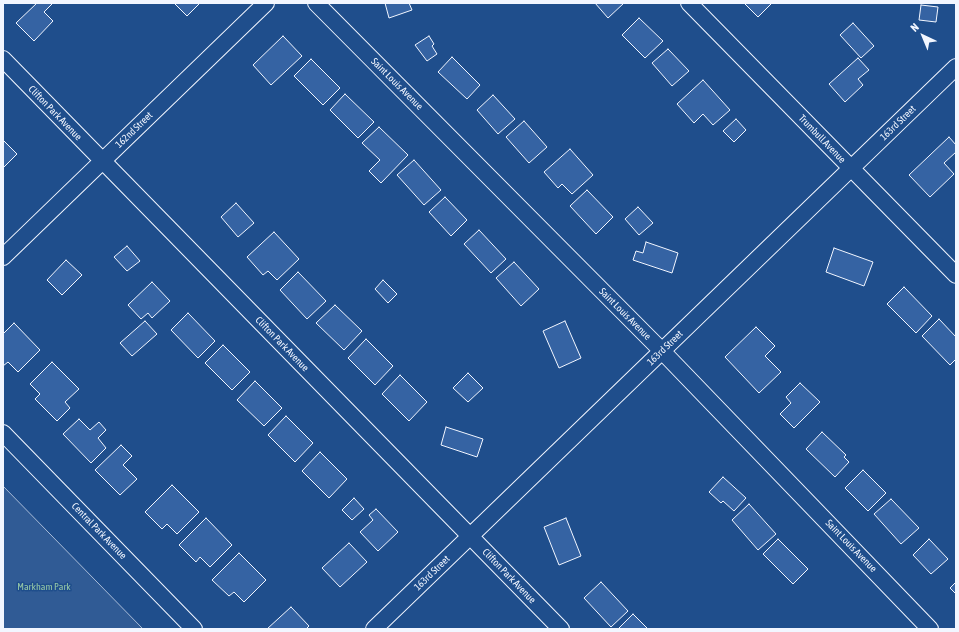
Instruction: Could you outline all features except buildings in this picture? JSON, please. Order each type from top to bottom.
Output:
[{"type":"street","name":"162nd Street","points":[[3,257],[266,3]]},
{"type":"street","name":"Saint Louis Avenue","points":[[316,3],[662,351],[930,629]]},
{"type":"street","name":"Trumbull Avenue","points":[[688,3],[956,275]]},
{"type":"street","name":"Clifton Park Avenue","points":[[3,59],[561,629]]},
{"type":"street","name":"163rd Street","points":[[374,629],[956,67]]},
{"type":"street","name":"Central Park Avenue","points":[[3,434],[194,629]]},
{"type":"green space","name":"Markham Park","points":[[3,486],[143,629],[3,629]]}]
